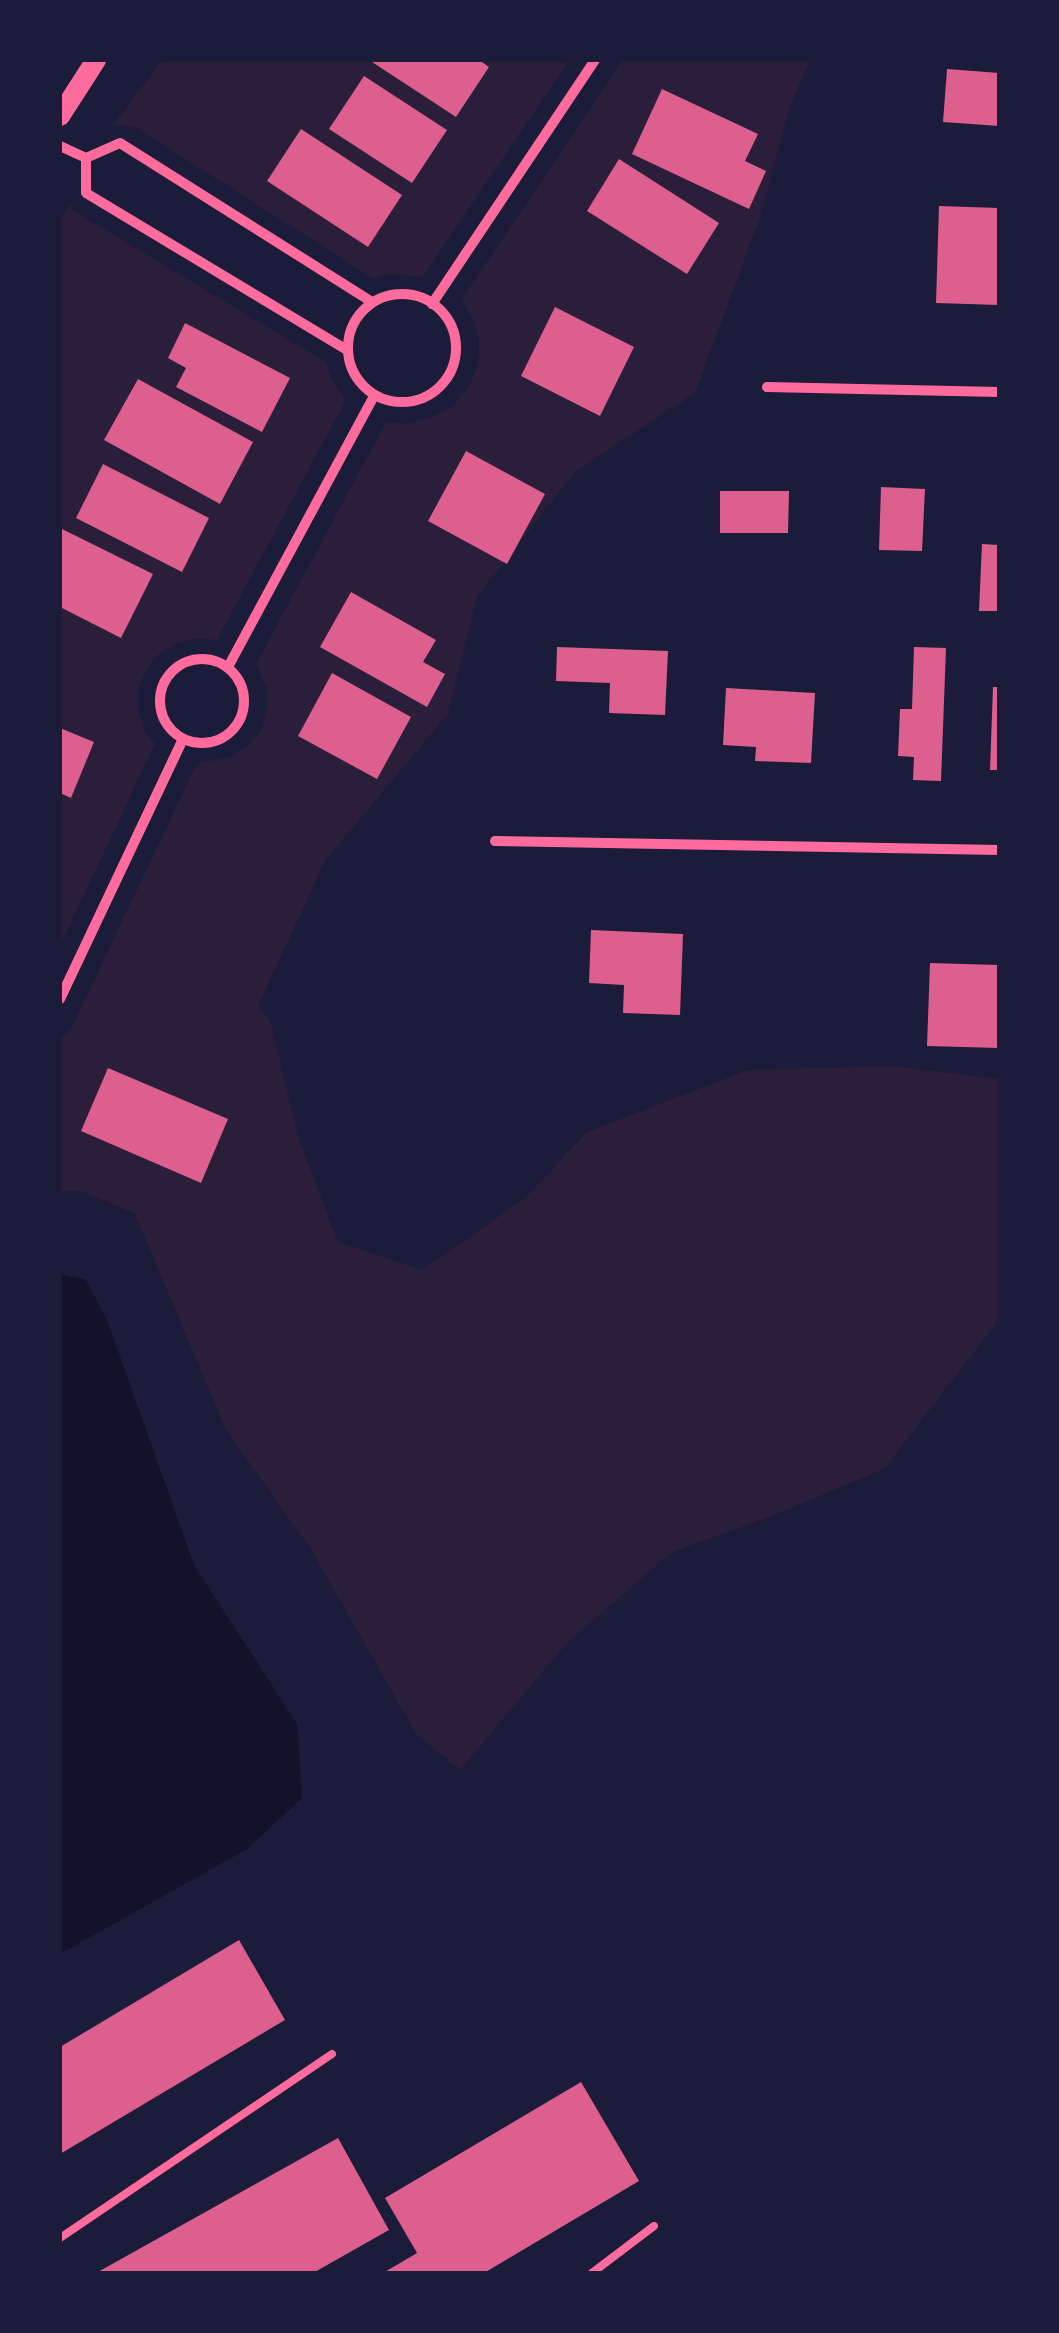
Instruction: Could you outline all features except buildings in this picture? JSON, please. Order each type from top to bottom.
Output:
[{"type":"main road","points":[[60,116],[96,60]]},
{"type":"street","points":[[432,304],[595,60]]},
{"type":"street","points":[[60,146],[86,158],[120,143],[372,302]]},
{"type":"street","points":[[86,158],[86,193],[348,350]]},
{"type":"street","points":[[408,294],[432,304],[450,324],[456,341],[449,375],[425,398],[391,402],[374,396],[360,384],[351,368],[350,332],[358,315],[372,302],[389,295],[408,294]]},
{"type":"street","points":[[767,387],[999,392]]},
{"type":"street","points":[[228,668],[374,396]]},
{"type":"street","points":[[188,661],[216,661],[228,668],[244,690],[245,704],[241,718],[223,738],[210,743],[184,739],[172,730],[164,719],[161,692],[167,678],[188,661]]},
{"type":"street","points":[[60,999],[184,739]]},
{"type":"street","points":[[495,841],[999,850]]},
{"type":"lane","points":[[60,2238],[332,2054]]},
{"type":"lane","points":[[592,2273],[654,2226]]},
{"type":"shaded area","points":[[162,60],[569,60],[423,277],[388,274],[374,279],[133,126],[113,125]]},
{"type":"shaded area","points":[[623,60],[810,60],[789,109],[760,218],[695,393],[574,473],[477,597],[448,714],[325,861],[258,1006],[270,1020],[299,1139],[338,1242],[422,1270],[525,1198],[587,1132],[748,1070],[892,1066],[999,1079],[999,1314],[995,1325],[884,1469],[672,1552],[567,1643],[460,1770],[416,1734],[312,1551],[226,1430],[135,1214],[82,1191],[60,1191],[60,1039],[71,1029],[197,763],[232,757],[250,744],[262,728],[267,689],[256,664],[386,422],[407,424],[432,417],[454,405],[469,386],[478,365],[479,341],[473,319],[461,300]]},
{"type":"shaded area","points":[[70,204],[73,210],[326,362],[331,378],[346,400],[217,640],[198,638],[175,644],[158,655],[145,671],[138,690],[138,710],[144,729],[155,744],[60,946],[60,221]]},
{"type":"shaded area","points":[[60,1274],[86,1280],[107,1320],[194,1565],[297,1724],[302,1798],[247,1849],[60,1954]]}]
